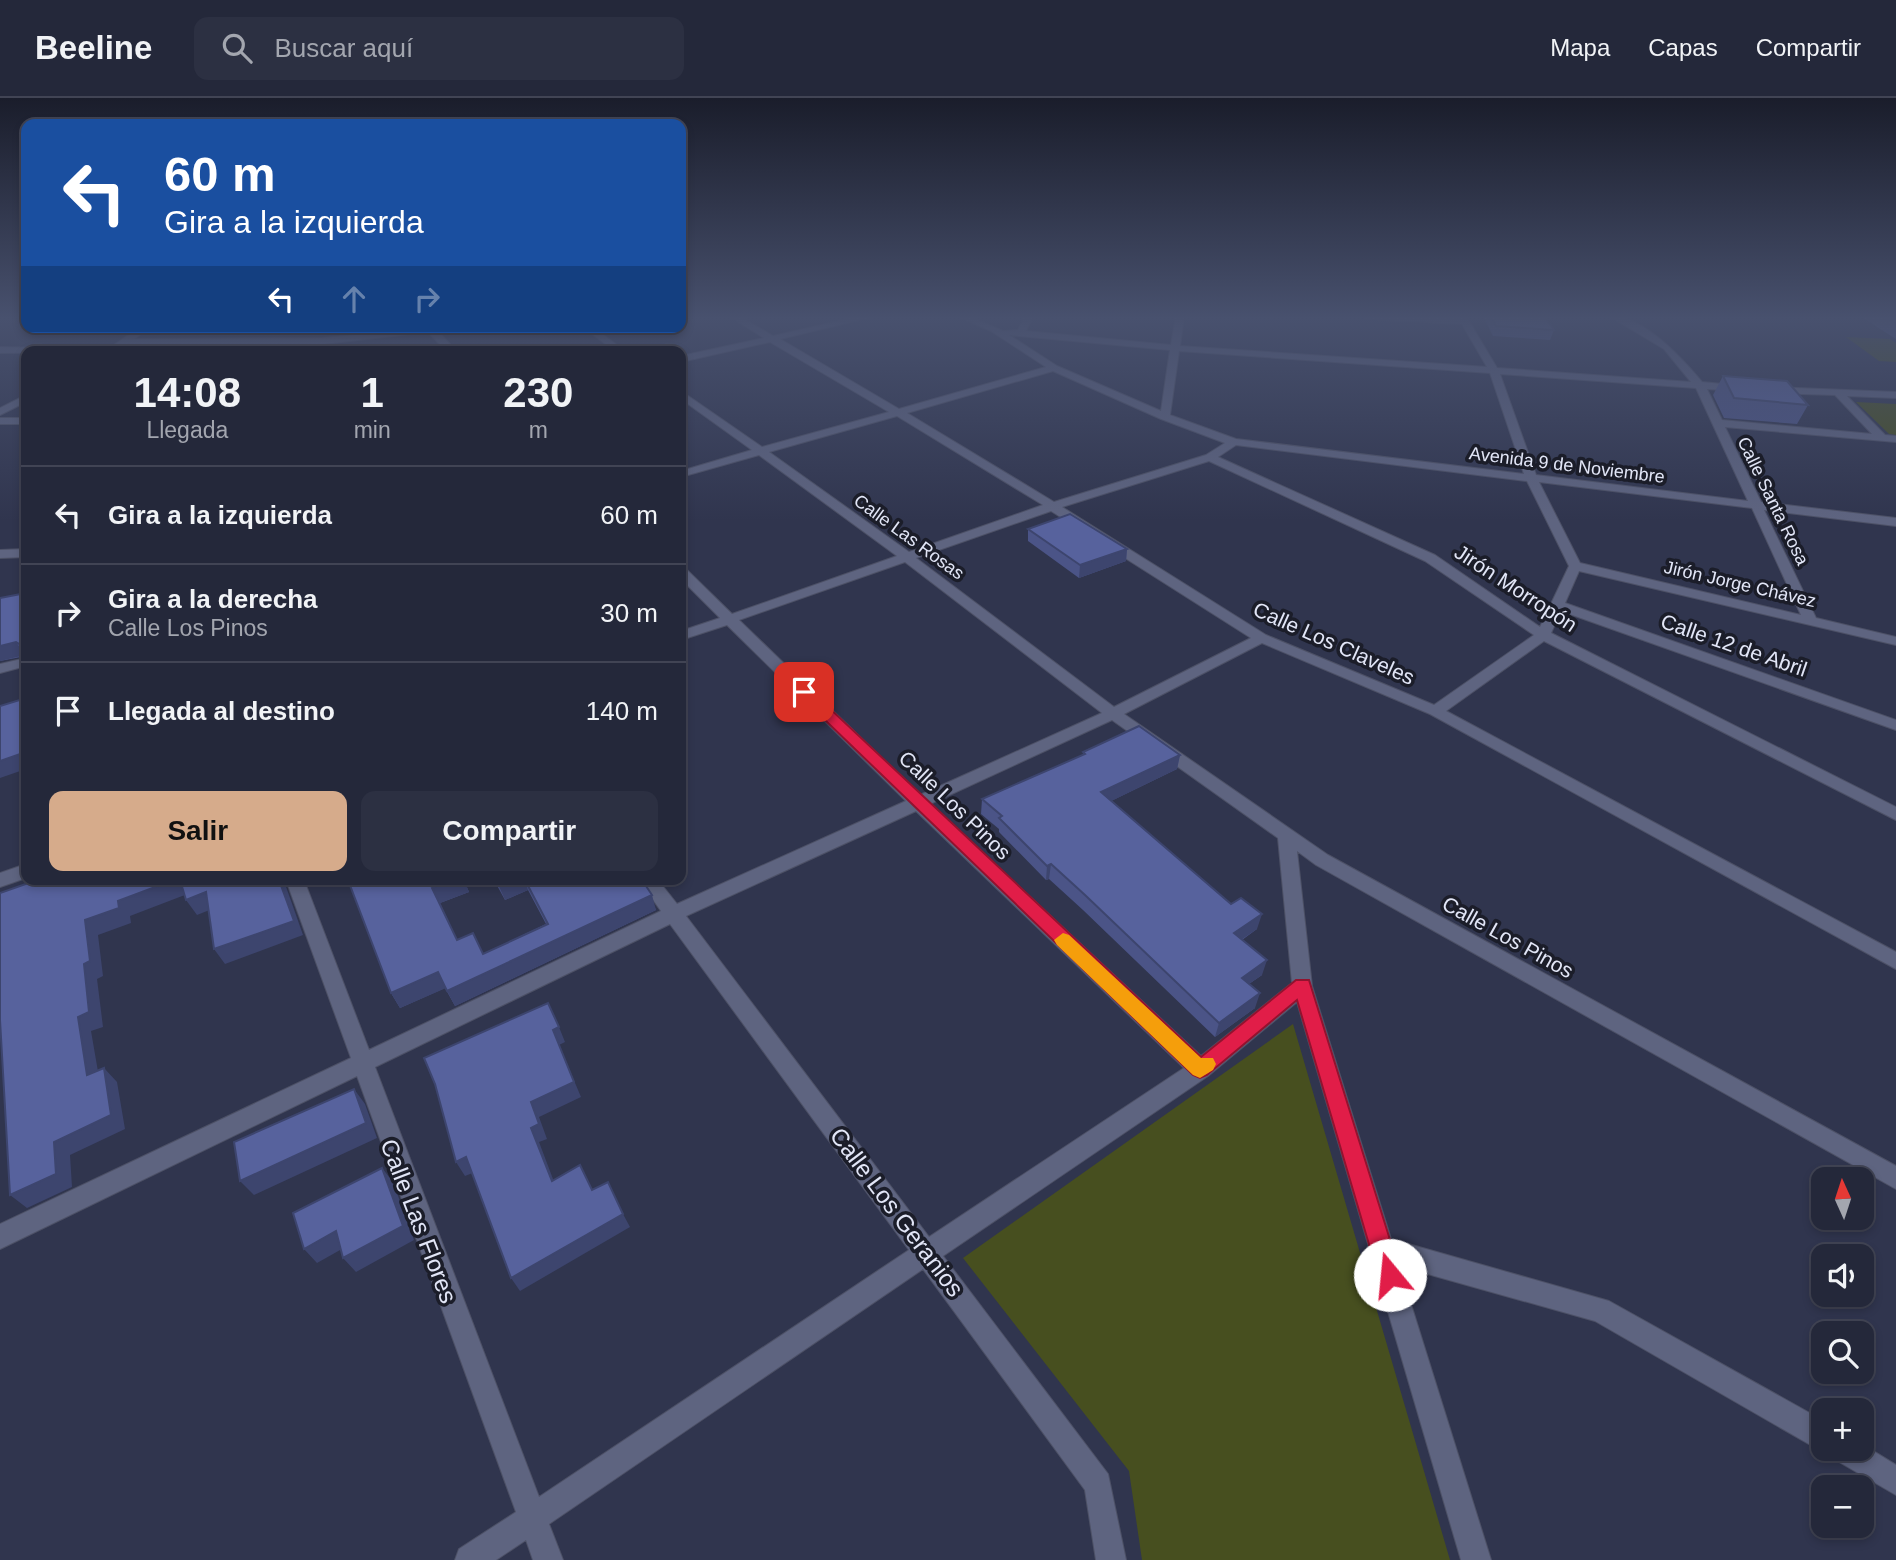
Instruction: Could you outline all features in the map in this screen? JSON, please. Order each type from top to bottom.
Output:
[{"type":"street","name":"Calle Los Claveles","points":[[851,384],[1053,506],[1261,638],[1435,711],[1896,961]]},
{"type":"street","points":[[686,473],[994,384]]},
{"type":"street","name":"Avenida 9 de Noviembre","points":[[1091,384],[1165,417],[1234,442],[1896,522]]},
{"type":"street","points":[[1165,417],[1170,384]]},
{"type":"street","points":[[1435,711],[1543,635],[1575,566],[1531,478],[1499,384]]},
{"type":"street","points":[[1665,384],[1896,395]]},
{"type":"street","name":"Calle Santa Rosa","points":[[1699,384],[1810,620]]},
{"type":"street","points":[[1838,392],[1882,438]]},
{"type":"street","name":"Calle Las Rosas","points":[[686,398],[907,557],[1113,714]]},
{"type":"street","points":[[0,412],[21,401]]},
{"type":"street","points":[[0,421],[21,421]]},
{"type":"street","points":[[1716,424],[1896,439]]},
{"type":"street","points":[[686,634],[1053,506],[1210,457],[1234,442]]},
{"type":"street","name":"Jirón Morropón","points":[[1210,457],[1430,558],[1543,635],[1896,814]]},
{"type":"street","points":[[0,554],[21,552]]},
{"type":"street","name":"Jirón Jorge Chávez","points":[[1575,566],[1896,641]]},
{"type":"street","name":"Calle Los Pinos","points":[[686,577],[918,803],[1200,1069]]},
{"type":"street","name":"Calle 12 de Abril","points":[[1557,605],[1896,725]]},
{"type":"street","points":[[0,1237],[362,1066],[673,914],[1113,714],[1261,638]]},
{"type":"street","points":[[0,669],[21,663]]},
{"type":"street","name":"Calle Los Pinos","points":[[1113,714],[1322,860],[1896,1178]]},
{"type":"street","points":[[1286,834],[1302,986],[1476,1560]]},
{"type":"street","points":[[0,880],[21,873]]},
{"type":"street","name":"Calle Las Flores","points":[[297,885],[548,1560]]},
{"type":"street","name":"Calle Los Geranios","points":[[652,885],[928,1251],[1098,1485],[1111,1560]]},
{"type":"street","points":[[470,1560],[1200,1069],[1302,986]]},
{"type":"street","points":[[1382,1250],[1601,1310],[1811,1430]]},
{"type":"street","points":[[1864,1461],[1896,1481]]},
{"type":"green space","points":[[1856,402],[1896,404],[1896,435],[1889,434]]},
{"type":"green space","points":[[1293,1024],[1450,1560],[1142,1560],[1129,1471],[963,1258]]},
{"type":"building","points":[[1727,384],[1790,384],[1808,405],[1734,398]]},
{"type":"building","points":[[1070,514],[1127,549],[1080,565],[1028,529]]},
{"type":"building","points":[[21,594],[21,645],[16,642],[0,646],[0,598]]},
{"type":"building","points":[[21,700],[21,754],[0,761],[0,706]]},
{"type":"building","points":[[1139,726],[1180,755],[1101,792],[1231,904],[1241,898],[1262,914],[1234,933],[1267,960],[1242,978],[1260,993],[1219,1023],[1085,895],[1051,864],[1047,866],[999,818],[1002,816],[982,799],[1085,754],[1083,752]]},
{"type":"building","points":[[23,885],[161,885],[118,901],[119,908],[85,920],[90,961],[84,964],[89,1012],[78,1017],[87,1075],[104,1068],[111,1115],[54,1142],[56,1174],[10,1195],[0,1020],[0,893]]},
{"type":"building","points":[[182,885],[281,885],[294,921],[214,949],[206,892],[186,900]]},
{"type":"building","points":[[350,885],[439,885],[432,888],[457,940],[473,933],[483,954],[548,924],[528,885],[645,885],[652,895],[447,991],[438,972],[391,993]]},
{"type":"building","points":[[548,1003],[559,1027],[553,1030],[574,1082],[531,1102],[539,1124],[531,1128],[552,1181],[580,1165],[592,1190],[608,1182],[623,1214],[511,1278],[466,1157],[456,1162],[435,1084],[424,1058]]},
{"type":"building","points":[[354,1089],[366,1123],[240,1181],[234,1142]]},
{"type":"building","points":[[382,1168],[403,1226],[343,1258],[336,1231],[304,1249],[293,1213]]},
{"type":"slow traffic","points":[[1063,940],[1200,1069],[1206,1064]]},
{"type":"route","points":[[804,692],[1200,1069],[1302,986],[1390,1275]]}]
